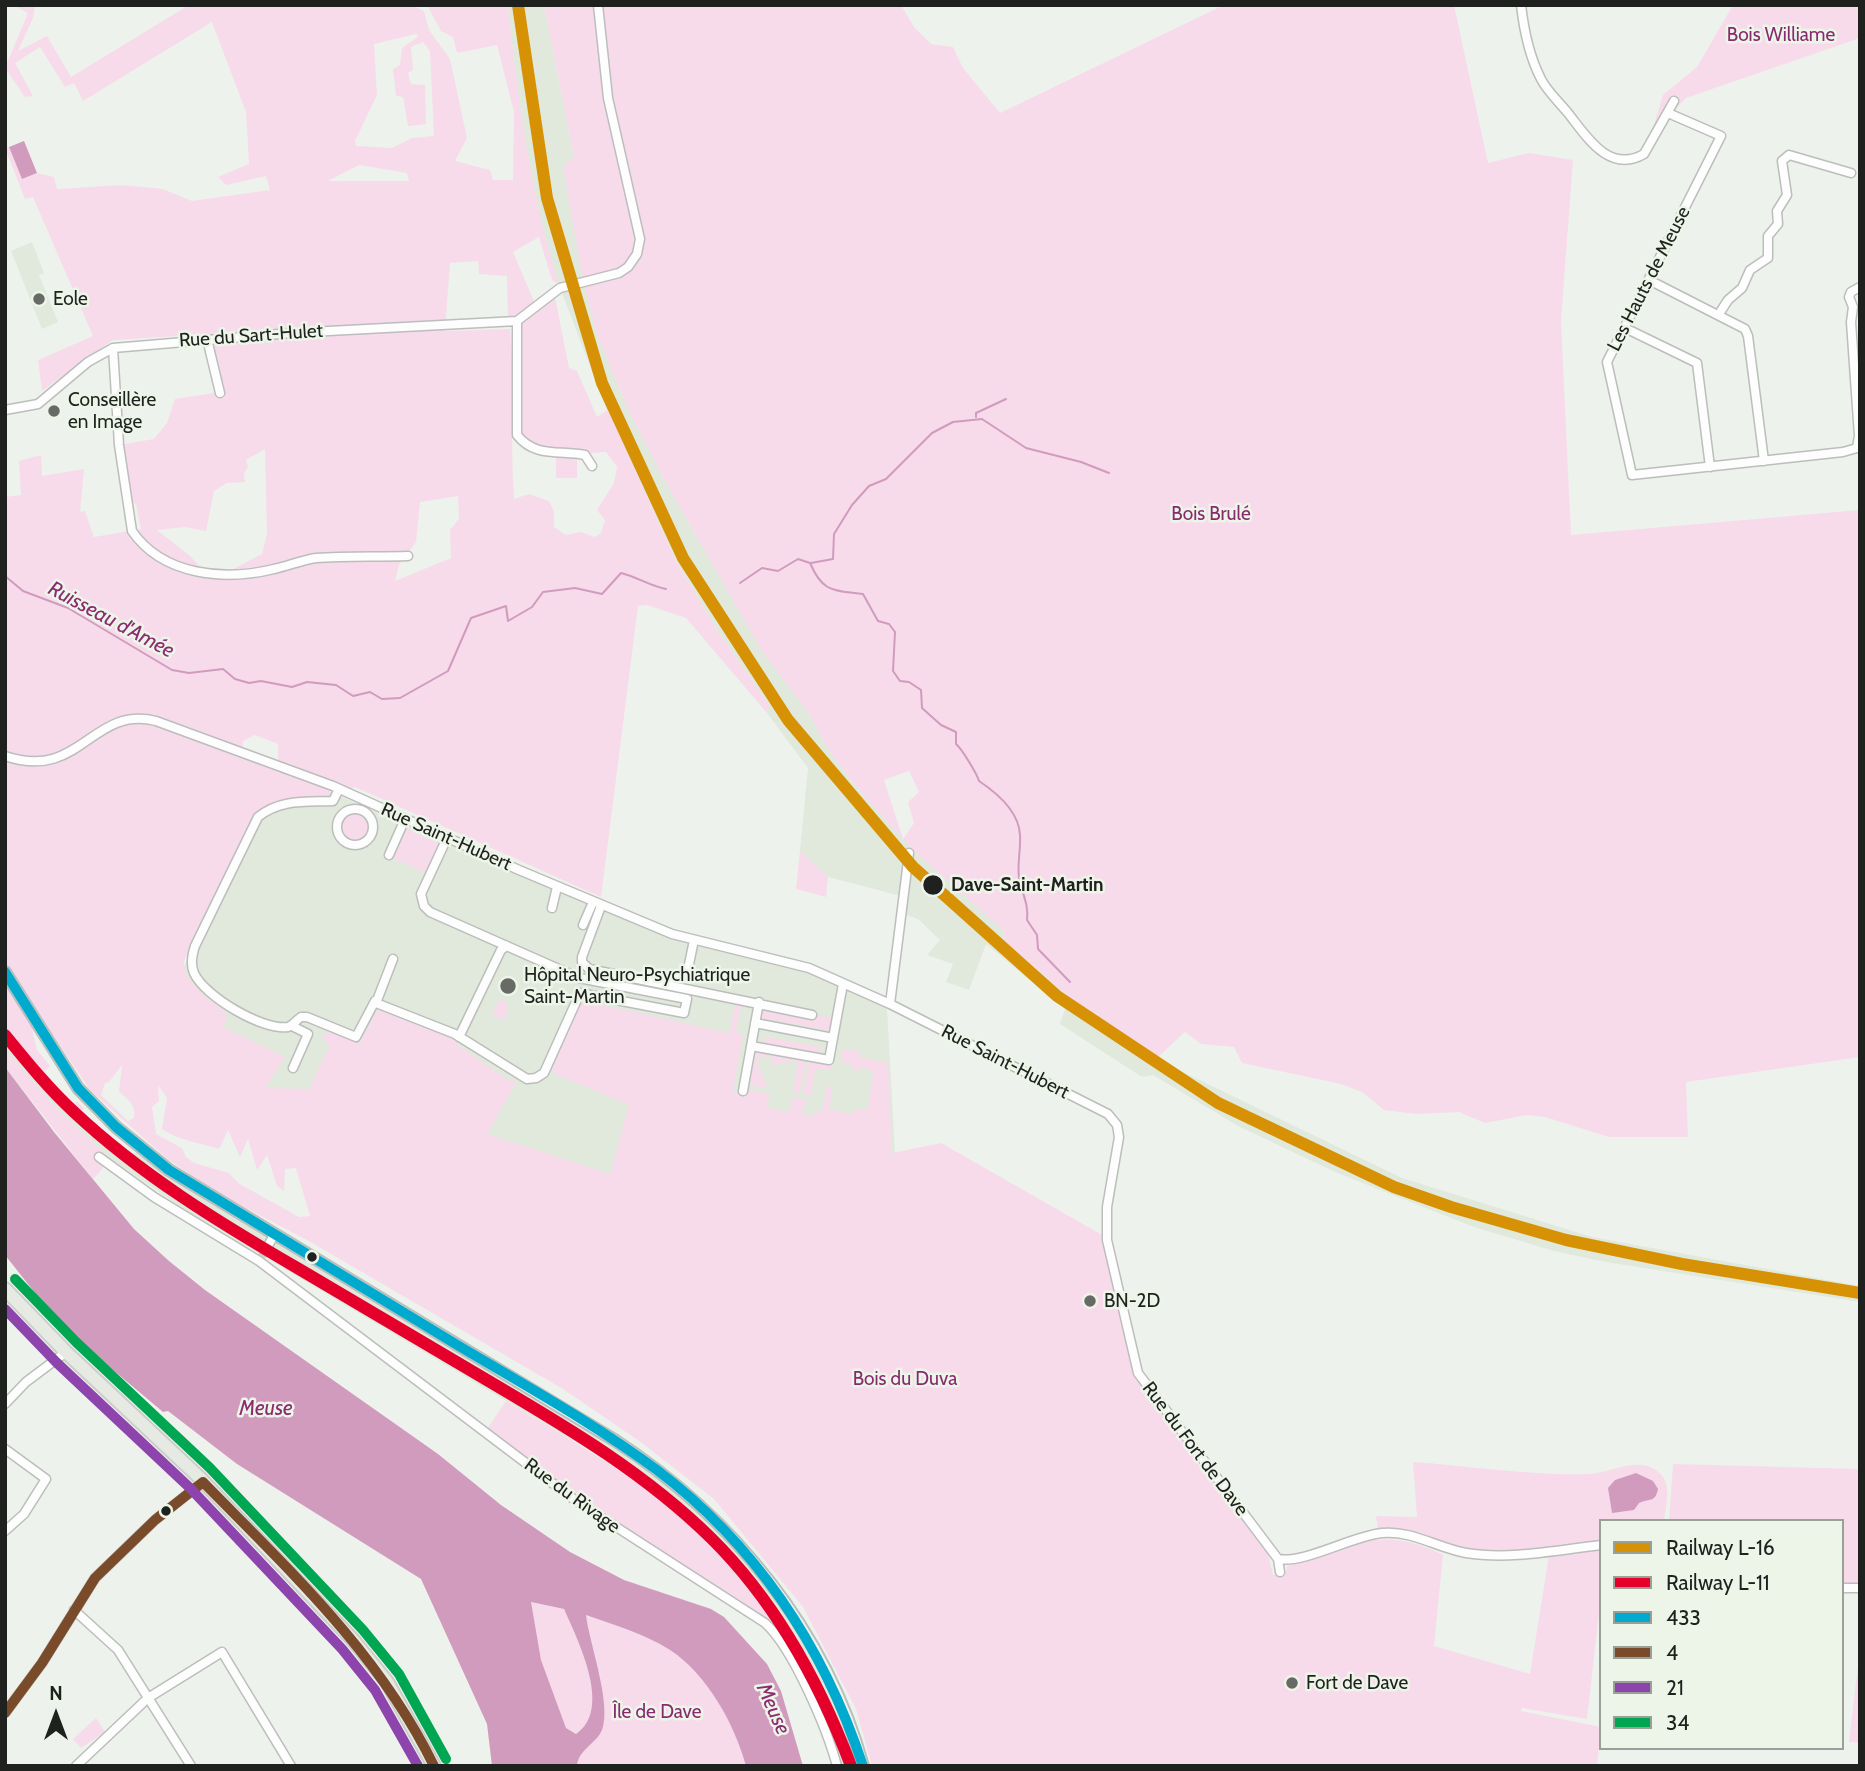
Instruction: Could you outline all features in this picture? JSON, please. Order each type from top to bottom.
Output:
[{"type":"main road","points":[[5,972],[67,1074],[89,1100],[130,1139],[170,1170],[616,1441],[656,1468],[694,1500],[753,1561],[796,1620],[840,1703],[863,1766]]},
{"type":"main road","points":[[5,1289],[66,1352],[203,1482],[353,1640],[387,1682],[434,1766]]},
{"type":"street","points":[[592,466],[585,455],[550,454],[525,443],[517,435],[517,321],[560,288],[619,273],[628,267],[637,254],[640,239],[608,98],[598,5]]},
{"type":"street","points":[[1521,5],[1526,40],[1541,80],[1601,153],[1618,160],[1644,154],[1674,101]]},
{"type":"street","name":"Les Hauts de Meuse","points":[[1668,113],[1721,136],[1606,367],[1632,475],[1857,448],[1857,368]]},
{"type":"street","points":[[1719,314],[1742,288],[1750,270],[1768,258],[1768,236],[1778,224],[1777,211],[1787,195],[1782,161],[1789,155],[1851,173]]},
{"type":"street","points":[[1649,281],[1741,325],[1748,336],[1764,461]]},
{"type":"street","points":[[1857,368],[1856,308],[1849,297],[1860,287]]},
{"type":"street","name":"Rue du Sart-Hulet","points":[[5,410],[38,404],[88,362],[113,348],[517,321]]},
{"type":"street","points":[[1625,328],[1697,363],[1710,467]]},
{"type":"street","points":[[206,340],[220,393]]},
{"type":"street","points":[[113,348],[119,445],[132,531],[139,542],[178,567],[232,575],[273,569],[315,558],[408,556]]},
{"type":"street","name":"Rue Saint-Hubert","points":[[5,756],[26,761],[65,757],[116,722],[141,717],[239,749],[339,789],[597,904],[694,940],[809,968],[890,1004],[1108,1114],[1117,1125]]},
{"type":"street","points":[[293,1068],[309,1034],[292,1026],[283,1027],[235,1011],[198,980],[191,964],[192,955],[257,817],[286,802],[333,801],[339,789]]},
{"type":"street","points":[[361,810],[366,801]]},
{"type":"street","points":[[349,809],[361,810],[370,817],[372,834],[364,843],[346,844],[336,829],[339,817],[349,809]]},
{"type":"street","points":[[389,855],[405,819]]},
{"type":"street","points":[[447,838],[421,894],[424,906],[572,975],[687,999],[684,1013],[580,993]]},
{"type":"street","points":[[890,1004],[909,853]]},
{"type":"street","points":[[552,908],[557,887]]},
{"type":"street","points":[[572,975],[582,962],[597,904]]},
{"type":"street","points":[[583,925],[597,904]]},
{"type":"street","points":[[669,984],[672,978],[687,974],[694,940]]},
{"type":"street","points":[[459,1037],[501,950],[507,946]]},
{"type":"street","points":[[292,1026],[301,1017],[307,1017],[356,1037],[393,959]]},
{"type":"street","points":[[582,962],[594,970],[813,1015]]},
{"type":"street","points":[[375,1001],[459,1037],[518,1075],[536,1078],[544,1073],[586,979],[594,970]]},
{"type":"street","points":[[751,1046],[829,1060],[844,984]]},
{"type":"street","points":[[743,1091],[759,1002]]},
{"type":"street","points":[[755,1023],[833,1038]]},
{"type":"street","name":"Rue du Fort de Dave","points":[[1117,1125],[1118,1149],[1107,1207],[1107,1240],[1138,1373],[1278,1559],[1280,1572]]},
{"type":"street","name":"Rue du Rivage","points":[[99,1157],[153,1197],[261,1259],[576,1501],[771,1629],[807,1690],[837,1766]]},
{"type":"street","points":[[268,1246],[274,1235]]},
{"type":"street","points":[[5,1404],[26,1382],[66,1352]]},
{"type":"street","points":[[5,1449],[46,1479],[24,1514],[5,1531]]},
{"type":"street","points":[[5,1713],[42,1663],[95,1578],[155,1520],[203,1482]]},
{"type":"street","points":[[1278,1559],[1293,1559],[1367,1535],[1386,1532],[1410,1536],[1464,1553],[1494,1556],[1599,1545]]},
{"type":"street","points":[[74,1611],[118,1650],[191,1766]]},
{"type":"street","points":[[76,1766],[148,1698],[222,1652],[291,1766]]},
{"type":"shaded area","points":[[508,5],[544,5],[574,157],[597,334],[628,409],[664,479],[762,651],[808,712],[830,752],[863,795],[914,851],[1003,930],[1005,942],[1079,1005],[1156,1059],[1402,1178],[1592,1237],[1860,1286],[1860,1302],[1606,1262],[1554,1251],[1474,1227],[1335,1172],[1238,1126],[1153,1075],[1142,1077],[1060,1024],[1065,1009],[986,944],[969,990],[946,982],[953,964],[927,955],[940,940],[918,919],[899,912],[901,896],[828,877],[800,851],[808,768],[767,713],[769,705],[717,630],[675,559],[607,410],[560,288],[540,223],[519,111]]},
{"type":"shaded area","name":"Eole","points":[[32,242],[44,273],[39,275],[58,322],[42,329],[11,251]]},
{"type":"shaded area","name":"Hôpital Neuro-Psychiatrique Saint-Martin","points":[[279,770],[671,938],[779,962],[823,977],[887,1008],[895,1153],[678,1203],[264,1088],[170,996]]},
{"type":"shaded area","points":[[5,1025],[72,1107],[120,1148],[130,1153],[148,1153],[616,1441],[729,1534],[811,1644],[863,1766],[843,1766],[808,1682],[771,1619],[710,1545],[674,1512],[628,1475],[587,1449],[181,1207],[111,1159],[57,1109],[5,1049]]},
{"type":"green space","points":[[13,5],[35,6],[33,18],[18,51],[47,36],[71,77],[189,5],[411,5],[424,11],[429,30],[450,59],[467,138],[455,161],[490,170],[493,180],[513,180],[514,112],[497,45],[457,53],[453,37],[441,31],[427,5],[508,5],[526,146],[540,215],[559,284],[552,280],[539,237],[513,252],[536,306],[554,292],[569,368],[577,371],[597,417],[607,410],[612,418],[675,559],[717,630],[769,705],[767,713],[686,618],[647,605],[638,606],[601,897],[355,787],[348,790],[278,760],[278,744],[255,735],[243,741],[243,748],[173,722],[135,715],[102,726],[61,753],[27,758],[5,752],[5,497],[21,495],[19,461],[41,455],[42,476],[84,469],[80,512],[85,511],[94,537],[141,529],[136,504],[127,500],[119,445],[154,439],[167,423],[175,399],[220,392],[210,334],[113,340],[42,391],[38,360],[93,336],[33,197],[25,199],[5,148],[9,147],[22,179],[37,173],[54,177],[57,189],[122,185],[163,189],[192,201],[270,190],[266,176],[226,185],[218,177],[249,164],[246,112],[212,22],[83,101],[74,83],[65,87],[40,47],[15,63],[33,96],[25,97],[5,68],[28,13]],"holes":[[[416,34],[418,37],[402,48],[400,65],[393,69],[396,96],[403,97],[408,126],[426,124],[425,85],[411,84],[408,73],[413,70],[411,47],[423,42],[430,51],[434,136],[412,138],[392,148],[356,146],[355,141],[377,95],[374,44]],[[359,165],[407,173],[409,181],[328,181]],[[478,261],[479,274],[507,276],[508,321],[517,321],[521,439],[556,454],[556,478],[577,478],[577,454],[606,452],[617,467],[614,483],[597,510],[605,520],[601,533],[595,537],[581,532],[566,535],[554,527],[554,512],[549,501],[529,494],[514,499],[510,329],[445,331],[450,263]],[[265,449],[267,534],[262,554],[220,576],[206,573],[189,555],[157,530],[185,527],[206,531],[214,491],[227,483],[245,482],[244,473],[248,467],[246,460]],[[458,496],[459,519],[450,530],[451,558],[395,581],[399,565],[416,542],[420,502]]]},
{"type":"green space","name":"Bois Brulé","points":[[544,5],[901,5],[914,27],[931,44],[953,47],[963,68],[1000,113],[1224,5],[1454,5],[1488,163],[1529,153],[1573,160],[1561,321],[1571,535],[1860,510],[1860,1057],[1686,1082],[1688,1137],[1609,1137],[1545,1117],[1527,1115],[1485,1123],[1459,1112],[1416,1114],[1384,1110],[1362,1092],[1341,1084],[1242,1063],[1234,1047],[1201,1044],[1185,1032],[1156,1059],[1079,1005],[1005,942],[1003,930],[914,851],[903,839],[863,795],[830,752],[808,712],[762,651],[664,479],[628,409],[597,334],[583,281],[563,166],[574,157]],"holes":[[[909,771],[919,792],[908,802],[914,823],[903,839],[884,780]]]},
{"type":"green space","name":"Bois Williame","points":[[1733,5],[1860,5],[1860,38],[1686,98],[1675,109],[1667,105],[1651,134],[1663,95],[1697,67]]},
{"type":"green space","name":"Bois du Duva","points":[[135,722],[207,740],[294,772],[331,792],[325,798],[278,803],[255,813],[184,961],[188,977],[193,984],[225,1012],[227,1017],[223,1027],[285,1057],[265,1088],[309,1089],[330,1044],[322,1039],[328,1031],[359,1044],[378,1009],[406,1016],[459,1039],[456,1044],[507,1079],[517,1081],[487,1134],[610,1174],[629,1105],[551,1072],[580,1000],[729,1033],[736,1001],[742,1002],[736,1032],[743,1034],[733,1092],[744,1094],[750,1090],[769,1094],[768,1108],[789,1112],[793,1097],[807,1100],[802,1114],[813,1117],[815,1111],[822,1112],[827,1086],[833,1087],[829,1109],[853,1114],[854,1109],[868,1110],[873,1072],[862,1066],[861,1070],[851,1069],[852,1064],[841,1062],[842,1049],[860,1051],[859,1057],[888,1063],[892,1153],[941,1143],[1102,1235],[1122,1328],[1136,1373],[1266,1545],[1273,1575],[1286,1572],[1287,1566],[1365,1541],[1401,1541],[1421,1546],[1443,1555],[1434,1646],[1530,1674],[1549,1555],[1599,1549],[1599,1614],[1587,1719],[1522,1708],[1521,1711],[1599,1727],[1597,1766],[872,1766],[856,1709],[803,1607],[714,1499],[642,1443],[563,1389],[307,1240],[221,1195],[166,1158],[91,1091],[39,1015],[31,1024],[37,1050],[50,1066],[45,1071],[66,1098],[5,1025],[5,759],[28,765],[46,765],[75,753],[117,727]],"holes":[[[122,1065],[119,1092],[134,1109],[134,1118],[128,1121],[101,1095],[105,1083],[109,1082]],[[158,1085],[167,1098],[162,1129],[168,1133],[219,1149],[228,1130],[240,1157],[248,1139],[257,1170],[267,1155],[277,1186],[284,1191],[285,1169],[296,1168],[310,1216],[299,1217],[238,1183],[229,1173],[194,1163],[186,1157],[182,1148],[156,1134],[152,1107],[159,1101]]]},
{"type":"green space","points":[[354,812],[365,816],[369,827],[365,838],[354,842],[343,838],[339,827],[343,816]]},
{"type":"green space","points":[[404,827],[442,845],[428,874],[390,857]]},
{"type":"green space","points":[[800,851],[828,877],[826,897],[796,889]]},
{"type":"green space","points":[[499,1000],[507,1002],[506,1021],[492,1015]]},
{"type":"green space","points":[[762,1008],[813,1021],[816,1016],[834,1017],[831,1033],[828,1035],[828,1030],[767,1019],[765,1023],[760,1018]]},
{"type":"green space","points":[[765,1037],[820,1047],[818,1055],[810,1054],[810,1050],[807,1053],[764,1045]]},
{"type":"green space","points":[[5,1049],[57,1109],[111,1159],[93,1179],[5,1067]]},
{"type":"green space","points":[[758,1050],[806,1059],[800,1093],[793,1092],[798,1062],[786,1061],[773,1066],[770,1056],[756,1058],[767,1088],[750,1085],[755,1052]]},
{"type":"green space","points":[[809,1060],[832,1065],[830,1070],[815,1069],[811,1095],[803,1094]]},
{"type":"green space","points":[[77,1102],[84,1108],[79,1113],[72,1106]]},
{"type":"green space","points":[[506,1401],[613,1466],[664,1503],[718,1554],[771,1619],[763,1625],[483,1435]]},
{"type":"green space","points":[[1413,1462],[1568,1474],[1590,1474],[1641,1465],[1657,1471],[1667,1487],[1664,1519],[1599,1519],[1599,1543],[1512,1552],[1475,1551],[1378,1530],[1376,1516],[1417,1517]]},
{"type":"green space","points":[[1673,1464],[1860,1469],[1860,1585],[1844,1585],[1844,1519],[1669,1519]]},
{"type":"green space","points":[[530,1602],[564,1609],[584,1656],[593,1691],[592,1708],[587,1722],[576,1734],[566,1728],[541,1660]]},
{"type":"green space","name":"Île de Dave","points":[[585,1615],[650,1639],[670,1650],[696,1672],[727,1717],[746,1766],[577,1766],[577,1759],[602,1729]]},
{"type":"green space","points":[[1860,1648],[1860,1743],[1849,1742]]},
{"type":"green space","points":[[96,1718],[105,1732],[81,1748],[73,1739]]},
{"type":"water","points":[[24,141],[37,173],[22,179],[9,147]]},
{"type":"water","name":"Meuse","points":[[5,1067],[54,1132],[134,1229],[205,1290],[438,1454],[501,1505],[570,1552],[624,1580],[711,1609],[724,1617],[767,1664],[781,1691],[803,1766],[746,1766],[727,1718],[696,1672],[670,1650],[650,1639],[586,1615],[604,1705],[604,1719],[599,1735],[580,1756],[577,1766],[492,1766],[487,1724],[421,1579],[237,1464],[168,1411],[163,1412],[62,1327],[5,1255]],"holes":[[[531,1602],[564,1609],[584,1656],[592,1692],[592,1708],[587,1723],[576,1734],[566,1728],[541,1660]]]},
{"type":"water","points":[[1636,1473],[1653,1481],[1658,1489],[1655,1496],[1639,1503],[1634,1510],[1612,1513],[1608,1488],[1615,1480]]},
{"type":"waterway","points":[[976,417],[976,413],[1006,399]]},
{"type":"waterway","points":[[811,563],[833,559],[834,534],[852,505],[869,486],[886,479],[932,433],[953,422],[982,419],[1026,448],[1081,462],[1109,473]]},
{"type":"waterway","name":"Ruisseau d'Amée","points":[[740,583],[762,568],[778,571],[798,559],[810,563],[820,580],[830,588],[863,594],[878,621],[889,624],[895,632],[893,671],[900,681],[909,682],[921,690],[922,708],[941,725],[956,732],[956,744],[979,781],[1000,797],[1016,818],[1020,835],[1019,878],[1027,920],[1037,935],[1038,949],[1070,982]]},
{"type":"waterway","name":"Ruisseau d'Amée","points":[[5,576],[23,591],[68,608],[172,670],[189,673],[223,669],[235,679],[249,683],[261,681],[292,687],[307,682],[336,685],[353,696],[370,692],[382,699],[400,698],[448,671],[471,618],[506,606],[508,621],[532,607],[543,592],[575,588],[602,594],[621,573],[666,589]]},
{"type":"tunnel","points":[[262,1256],[268,1246]]},
{"type":"rail line","name":"L-16","points":[[518,5],[547,198],[602,383],[683,558],[788,720],[913,867],[1057,996],[1218,1103],[1394,1187],[1451,1207],[1566,1240],[1682,1264],[1860,1293]]},
{"type":"rail line","name":"L-11","points":[[5,1035],[65,1103],[126,1157],[182,1197],[578,1435],[634,1473],[686,1515],[734,1563],[775,1616],[810,1673],[851,1766]]},
{"type":"transit line","name":"433","points":[[5,972],[78,1088],[116,1127],[169,1170],[585,1421],[657,1470],[693,1500],[726,1532],[783,1602],[828,1681],[863,1766]]},
{"type":"transit line","name":"34","points":[[15,1279],[76,1342],[210,1468],[363,1630],[399,1674],[446,1759]]},
{"type":"transit line","name":"21","points":[[5,1309],[56,1362],[190,1488],[342,1649],[375,1690],[418,1766]]},
{"type":"transit line","name":"4","points":[[203,1482],[299,1581],[359,1650],[387,1686],[434,1766]]},
{"type":"transit line","name":"4","points":[[5,1713],[42,1663],[95,1578],[155,1520],[203,1482]]},
{"type":"place","name":"Eole","points":[[39,299]]},
{"type":"place","name":"Conseillère en Image","points":[[54,411]]},
{"type":"place","name":"Dave-Saint-Martin","points":[[933,885]]},
{"type":"place","name":"Hôpital Neuro-Psychiatrique Saint-Martin","points":[[508,986]]},
{"type":"place","name":"BN-2D","points":[[1090,1301]]},
{"type":"place","name":"Fort de Dave","points":[[1292,1683]]}]
